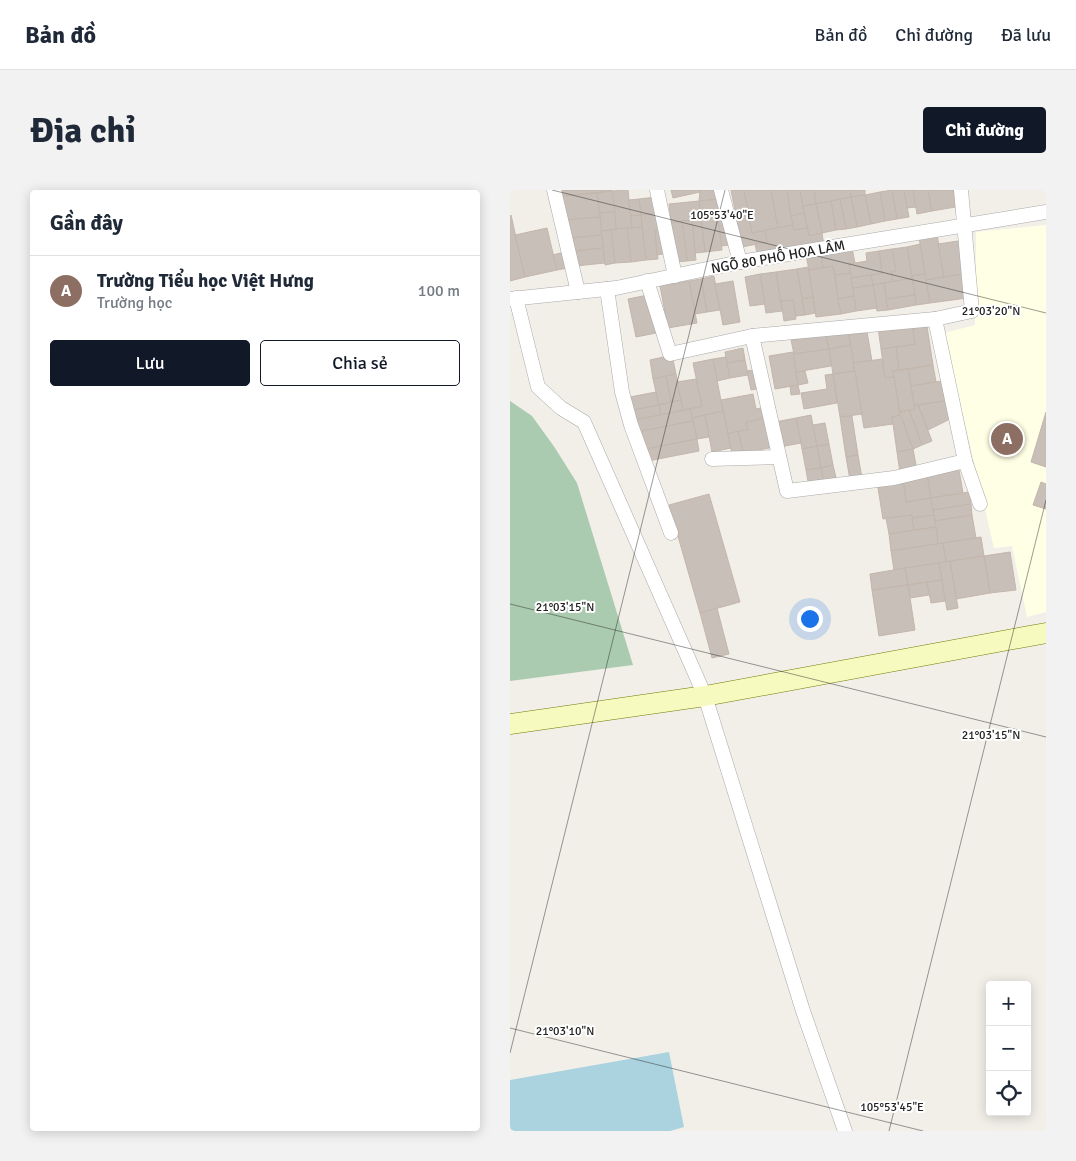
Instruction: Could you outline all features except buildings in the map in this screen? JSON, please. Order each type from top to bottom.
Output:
[{"type":"street","points":[[554,190],[578,292]]},
{"type":"street","points":[[657,190],[676,276]]},
{"type":"street","points":[[721,190],[740,262]]},
{"type":"street","points":[[647,281],[670,354],[752,336],[935,319],[972,311],[961,190]]},
{"type":"street","name":"NGÕ 80 PHỐ HOA LÂM","points":[[513,299],[607,289],[740,262],[1046,212]]},
{"type":"street","points":[[607,289],[622,392],[631,425],[672,533]]},
{"type":"street","points":[[513,299],[538,386],[561,408],[584,422],[705,696],[803,1012],[845,1131]]},
{"type":"street","points":[[935,319],[965,461],[980,504]]},
{"type":"street","points":[[752,336],[787,491],[894,478],[965,461]]},
{"type":"street","points":[[712,459],[780,457]]},
{"type":"street","points":[[510,724],[705,696],[1046,633]]},
{"type":"shaded area","points":[[1046,225],[1046,612],[1027,617],[1012,546],[994,548],[944,333],[975,325],[976,232]]},
{"type":"shaded area","points":[[510,401],[532,416],[577,483],[633,665],[510,681]]},
{"type":"water","points":[[669,1052],[684,1127],[670,1131],[510,1131],[510,1080]]},
{"type":"place","name":"Trường Tiểu học Việt Hưng","points":[[1007,439]]}]
